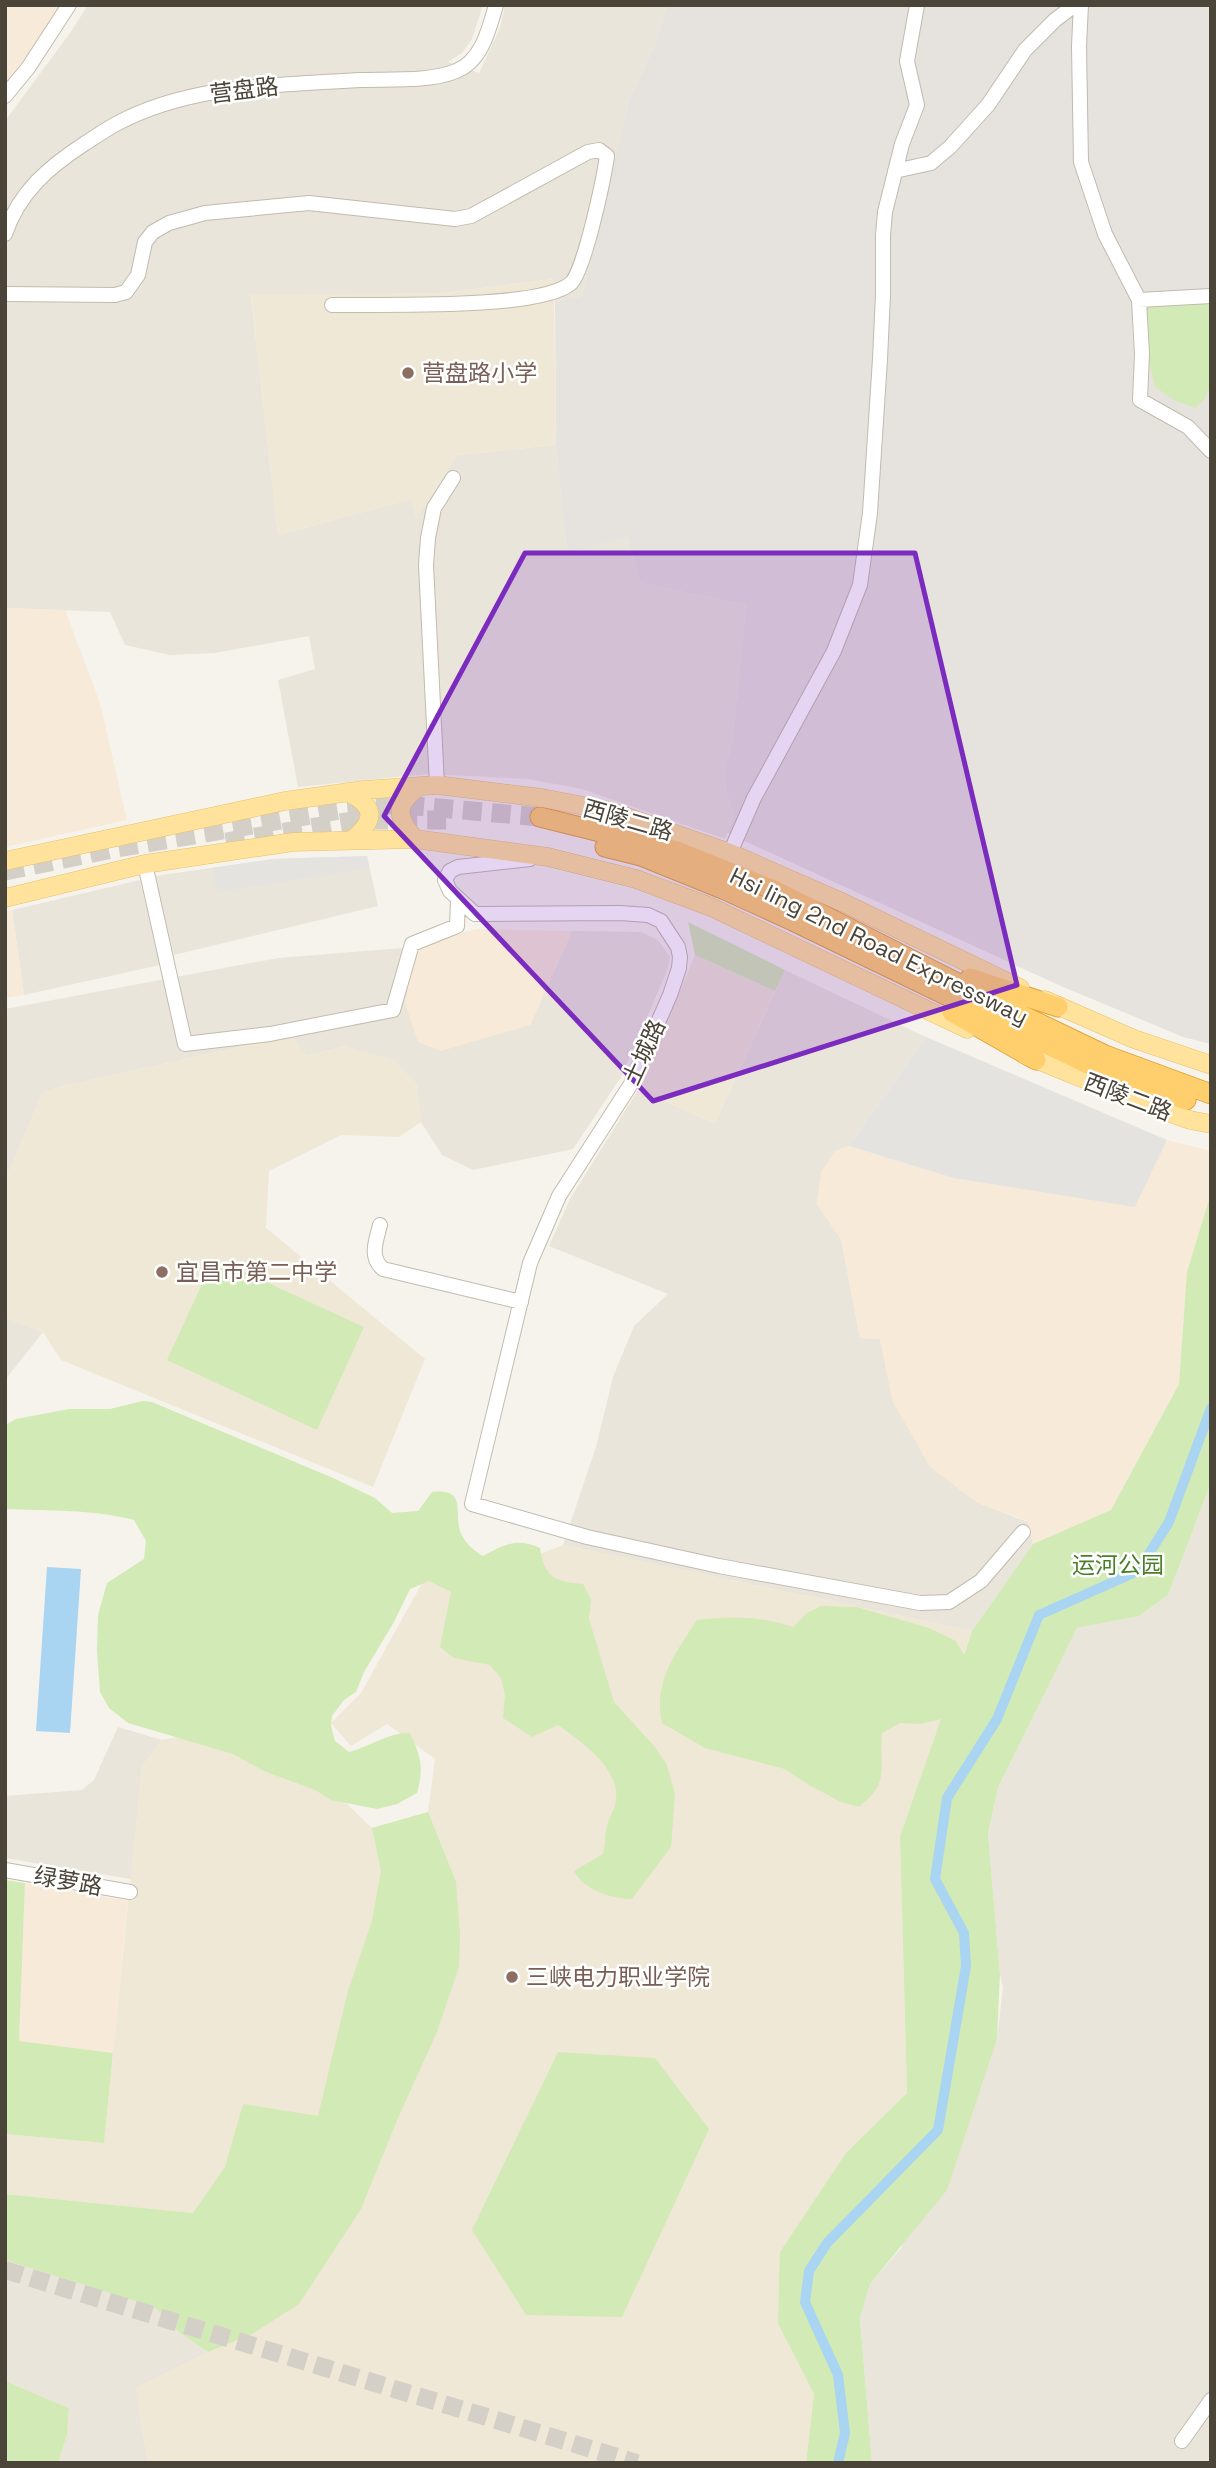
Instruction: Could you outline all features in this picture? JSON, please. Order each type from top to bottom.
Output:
[{"type":"highway","name":"Hsi ling 2nd Road Expressway","points":[[1211,1094],[1001,1014],[640,856],[540,823],[677,851],[774,890],[890,948],[1001,1014],[1098,1069],[1211,1108]]},
{"type":"highway","points":[[793,921],[1035,1060]]},
{"type":"highway","points":[[890,948],[982,983],[1058,1007]]},
{"type":"main road","name":"西陵二路","points":[[5,861],[285,801],[347,792],[428,786],[541,798],[610,811],[730,853],[856,909],[1058,1007],[1134,1039],[1209,1061]]},
{"type":"main road","points":[[415,839],[402,824],[401,810],[408,794],[428,786]]},
{"type":"main road","points":[[347,792],[366,802],[370,811],[367,825],[352,840]]},
{"type":"main road","name":"西陵二路","points":[[5,898],[145,864],[293,842],[415,839],[548,857],[636,879],[711,907],[1035,1060],[1179,1116],[1211,1124]]},
{"type":"street","points":[[5,96],[28,68],[69,5]]},
{"type":"street","name":"营盘路","points":[[5,234],[19,202],[33,183],[54,163],[116,124],[150,109],[188,97],[259,86],[418,77],[458,71],[473,60],[484,42],[496,5]]},
{"type":"street","points":[[730,853],[754,797],[834,651],[860,585],[870,513],[883,295],[883,235],[902,144],[917,105],[907,61],[918,5]]},
{"type":"street","points":[[895,171],[931,163],[950,147],[988,105],[1025,50],[1055,20],[1075,5]]},
{"type":"street","points":[[1081,5],[1081,162],[1105,234],[1139,300],[1142,354],[1140,400],[1188,427],[1211,451]]},
{"type":"street","points":[[5,294],[115,295],[126,292],[138,275],[145,242],[153,232],[169,223],[205,213],[309,203],[455,219],[471,216],[588,152],[599,150],[607,156],[582,261],[572,283],[555,292],[501,301],[332,304]]},
{"type":"street","points":[[1139,300],[1211,296]]},
{"type":"street","points":[[428,786],[428,537],[434,508],[453,478]]},
{"type":"street","points":[[145,864],[185,1044],[270,1034],[393,1010],[412,944],[457,926],[458,900],[445,880],[450,871],[468,865],[548,857]]},
{"type":"street","name":"土城路","points":[[458,900],[475,914],[648,915],[661,921],[678,947],[680,957],[670,995],[631,1084],[559,1196],[530,1263],[472,1504],[587,1537],[719,1566],[920,1603],[949,1602],[981,1581],[1023,1532]]},
{"type":"street","points":[[380,1225],[374,1255],[376,1263],[383,1269],[521,1302]]},
{"type":"street","name":"绿萝路","points":[[5,1870],[130,1892]]},
{"type":"street","points":[[1182,2441],[1211,2400]]},
{"type":"highlighted area","points":[[525,553],[915,553],[1017,985],[653,1101],[384,816]]},
{"type":"shaded area","points":[[5,5],[63,5],[5,85]]},
{"type":"shaded area","points":[[88,5],[483,5],[472,39],[462,53],[448,62],[479,73],[500,28],[505,5],[667,5],[654,47],[629,100],[582,296],[555,302],[554,279],[444,293],[251,296],[278,535],[411,499],[416,519],[457,455],[556,445],[567,552],[627,537],[640,583],[746,605],[732,742],[724,773],[727,795],[734,815],[725,839],[582,789],[528,779],[428,774],[298,787],[278,680],[315,669],[309,636],[215,653],[170,655],[125,645],[110,612],[5,608],[5,121]]},
{"type":"shaded area","points":[[667,5],[1211,5],[1211,1044],[1183,1037],[1061,986],[727,833],[734,815],[727,795],[724,773],[732,742],[746,605],[640,583],[627,537],[567,553],[556,445],[555,302],[582,296],[629,100],[654,47]]},
{"type":"shaded area","name":"营盘路小学","points":[[554,279],[556,445],[457,455],[416,520],[411,499],[278,535],[251,295],[444,293]]},
{"type":"shaded area","points":[[5,608],[65,610],[100,703],[127,820],[5,847]]},
{"type":"shaded area","points":[[367,856],[378,906],[174,955],[155,876],[273,859]]},
{"type":"shaded area","points":[[367,856],[369,868],[217,892],[212,868],[273,859]]},
{"type":"shaded area","points":[[140,880],[160,965],[24,995],[12,910]]},
{"type":"shaded area","points":[[12,910],[24,995],[5,998],[5,911]]},
{"type":"shaded area","points":[[476,929],[572,931],[530,1025],[441,1051],[418,1042],[405,1003],[415,947]]},
{"type":"shaded area","points":[[572,931],[641,932],[658,940],[670,957],[667,971],[621,1077],[573,1149],[473,1170],[442,1155],[421,1122],[416,1083],[345,1046],[307,1056],[290,1036],[59,1087],[42,1094],[5,1181],[5,1009],[278,958],[415,947],[530,1025]]},
{"type":"shaded area","points":[[695,955],[775,991],[715,1123],[638,1090]]},
{"type":"shaded area","points":[[785,970],[926,1037],[849,1146],[835,1151],[817,1204],[841,1239],[860,1338],[880,1339],[893,1402],[976,1502],[1028,1522],[1033,1544],[972,1631],[563,1545],[596,1447],[613,1377],[634,1326],[668,1294],[549,1246],[570,1199],[638,1090],[715,1123]]},
{"type":"shaded area","name":"宜昌市第二中学","points":[[290,1036],[307,1056],[345,1046],[394,1060],[416,1083],[421,1122],[399,1137],[341,1135],[269,1171],[266,1228],[425,1359],[373,1487],[61,1360],[43,1332],[5,1317],[5,1181],[42,1094],[59,1087]]},
{"type":"shaded area","points":[[926,1037],[1167,1140],[1135,1207],[953,1178],[849,1146]]},
{"type":"shaded area","points":[[1167,1140],[1211,1151],[1211,1193],[1187,1272],[1179,1384],[1111,1510],[1033,1544],[1028,1521],[976,1502],[930,1467],[893,1402],[880,1339],[860,1338],[841,1239],[817,1204],[821,1172],[835,1151],[849,1146],[953,1178],[1135,1206]]},
{"type":"shaded area","points":[[5,1317],[43,1332],[5,1380]]},
{"type":"shaded area","points":[[1211,1483],[1211,2463],[872,2463],[860,2318],[870,2284],[901,2248],[997,2039],[1003,1988],[988,1835],[998,1788],[1077,1628],[1139,1616],[1168,1595]]},
{"type":"shaded area","name":"三峡电力职业学院","points":[[563,1545],[972,1631],[900,1836],[907,2093],[846,2153],[778,2324],[814,2394],[806,2463],[148,2463],[136,2388],[208,2352],[193,2213],[5,2194],[5,2134],[104,2143],[142,1767],[162,1740],[262,1722],[372,1828],[428,1812],[435,1759],[387,1724],[351,1746],[331,1723],[361,1693],[426,1576],[468,1582]]},
{"type":"shaded area","points":[[118,1727],[162,1740],[142,1767],[131,1879],[5,1858],[5,1796],[82,1790],[94,1780]]},
{"type":"shaded area","points":[[25,1883],[128,1901],[113,2053],[19,2041]]},
{"type":"shaded area","points":[[5,2260],[154,2307],[180,2333],[208,2352],[136,2388],[148,2463],[58,2463],[67,2435],[69,2408],[5,2381]]},
{"type":"green space","points":[[1211,301],[1211,385],[1204,400],[1195,408],[1174,400],[1155,387],[1147,353],[1146,306]]},
{"type":"green space","points":[[688,922],[785,970],[775,991],[695,955]]},
{"type":"green space","name":"运河公园","points":[[1211,1193],[1211,1483],[1168,1595],[1139,1616],[1077,1628],[998,1788],[988,1834],[1000,1974],[997,2039],[947,2190],[870,2284],[860,2318],[872,2463],[806,2463],[814,2394],[778,2324],[780,2252],[846,2153],[907,2093],[900,1836],[941,1719],[920,1724],[900,1723],[882,1733],[880,1782],[859,1807],[841,1802],[785,1769],[705,1748],[662,1723],[661,1694],[668,1668],[697,1620],[745,1618],[793,1627],[807,1613],[821,1606],[857,1607],[929,1628],[956,1641],[964,1655],[972,1631],[1033,1544],[1111,1510],[1179,1384],[1187,1272]]},
{"type":"green space","points":[[214,1258],[364,1327],[317,1430],[167,1360]]},
{"type":"green space","points":[[143,1401],[152,1402],[333,1478],[375,1498],[392,1513],[418,1511],[432,1492],[450,1494],[455,1497],[457,1503],[461,1535],[480,1554],[483,1556],[510,1544],[532,1545],[540,1548],[544,1566],[552,1576],[565,1582],[583,1584],[591,1599],[589,1619],[614,1702],[666,1763],[675,1794],[671,1847],[632,1899],[599,1892],[584,1883],[574,1871],[603,1854],[606,1829],[616,1801],[616,1789],[605,1766],[588,1748],[558,1725],[532,1737],[503,1718],[505,1695],[501,1678],[490,1665],[454,1658],[440,1647],[451,1592],[429,1581],[410,1589],[364,1672],[356,1692],[344,1700],[332,1716],[331,1726],[335,1741],[349,1752],[394,1735],[410,1733],[420,1762],[419,1784],[417,1793],[397,1804],[377,1809],[331,1800],[315,1790],[264,1771],[233,1754],[128,1723],[109,1708],[100,1692],[98,1615],[107,1583],[144,1559],[146,1541],[134,1520],[118,1516],[5,1509],[5,1425],[16,1419],[69,1409],[110,1409]]},
{"type":"green space","points":[[428,1812],[456,1882],[460,1934],[459,1967],[437,2032],[361,2209],[299,2304],[252,2334],[208,2352],[180,2333],[154,2307],[5,2260],[5,2194],[193,2213],[225,2167],[243,2104],[318,2116],[348,1991],[372,1921],[381,1871],[372,1828]]},
{"type":"green space","points":[[5,1880],[25,1883],[19,2041],[113,2053],[104,2143],[5,2134]]},
{"type":"green space","points":[[558,2052],[655,2058],[709,2129],[622,2317],[526,2315],[472,2230]]},
{"type":"green space","points":[[5,2381],[69,2408],[67,2435],[58,2463],[5,2463]]},
{"type":"water","points":[[47,1567],[81,1569],[70,1733],[36,1731]]},
{"type":"waterway","points":[[838,2463],[845,2433],[838,2375],[805,2302],[809,2271],[827,2243],[938,2130],[966,1966],[964,1933],[935,1879],[947,1798],[997,1719],[1039,1615],[1138,1571],[1169,1522],[1211,1408]]},
{"type":"tunnel","points":[[5,871],[117,848],[346,809],[394,804],[540,817]]},
{"type":"tunnel","points":[[226,842],[358,820],[453,820]]},
{"type":"tunnel","points":[[5,2270],[637,2463]]},
{"type":"place","name":"营盘路小学","points":[[408,373]]},
{"type":"place","name":"宜昌市第二中学","points":[[162,1272]]},
{"type":"place","name":"三峡电力职业学院","points":[[512,1977]]}]
